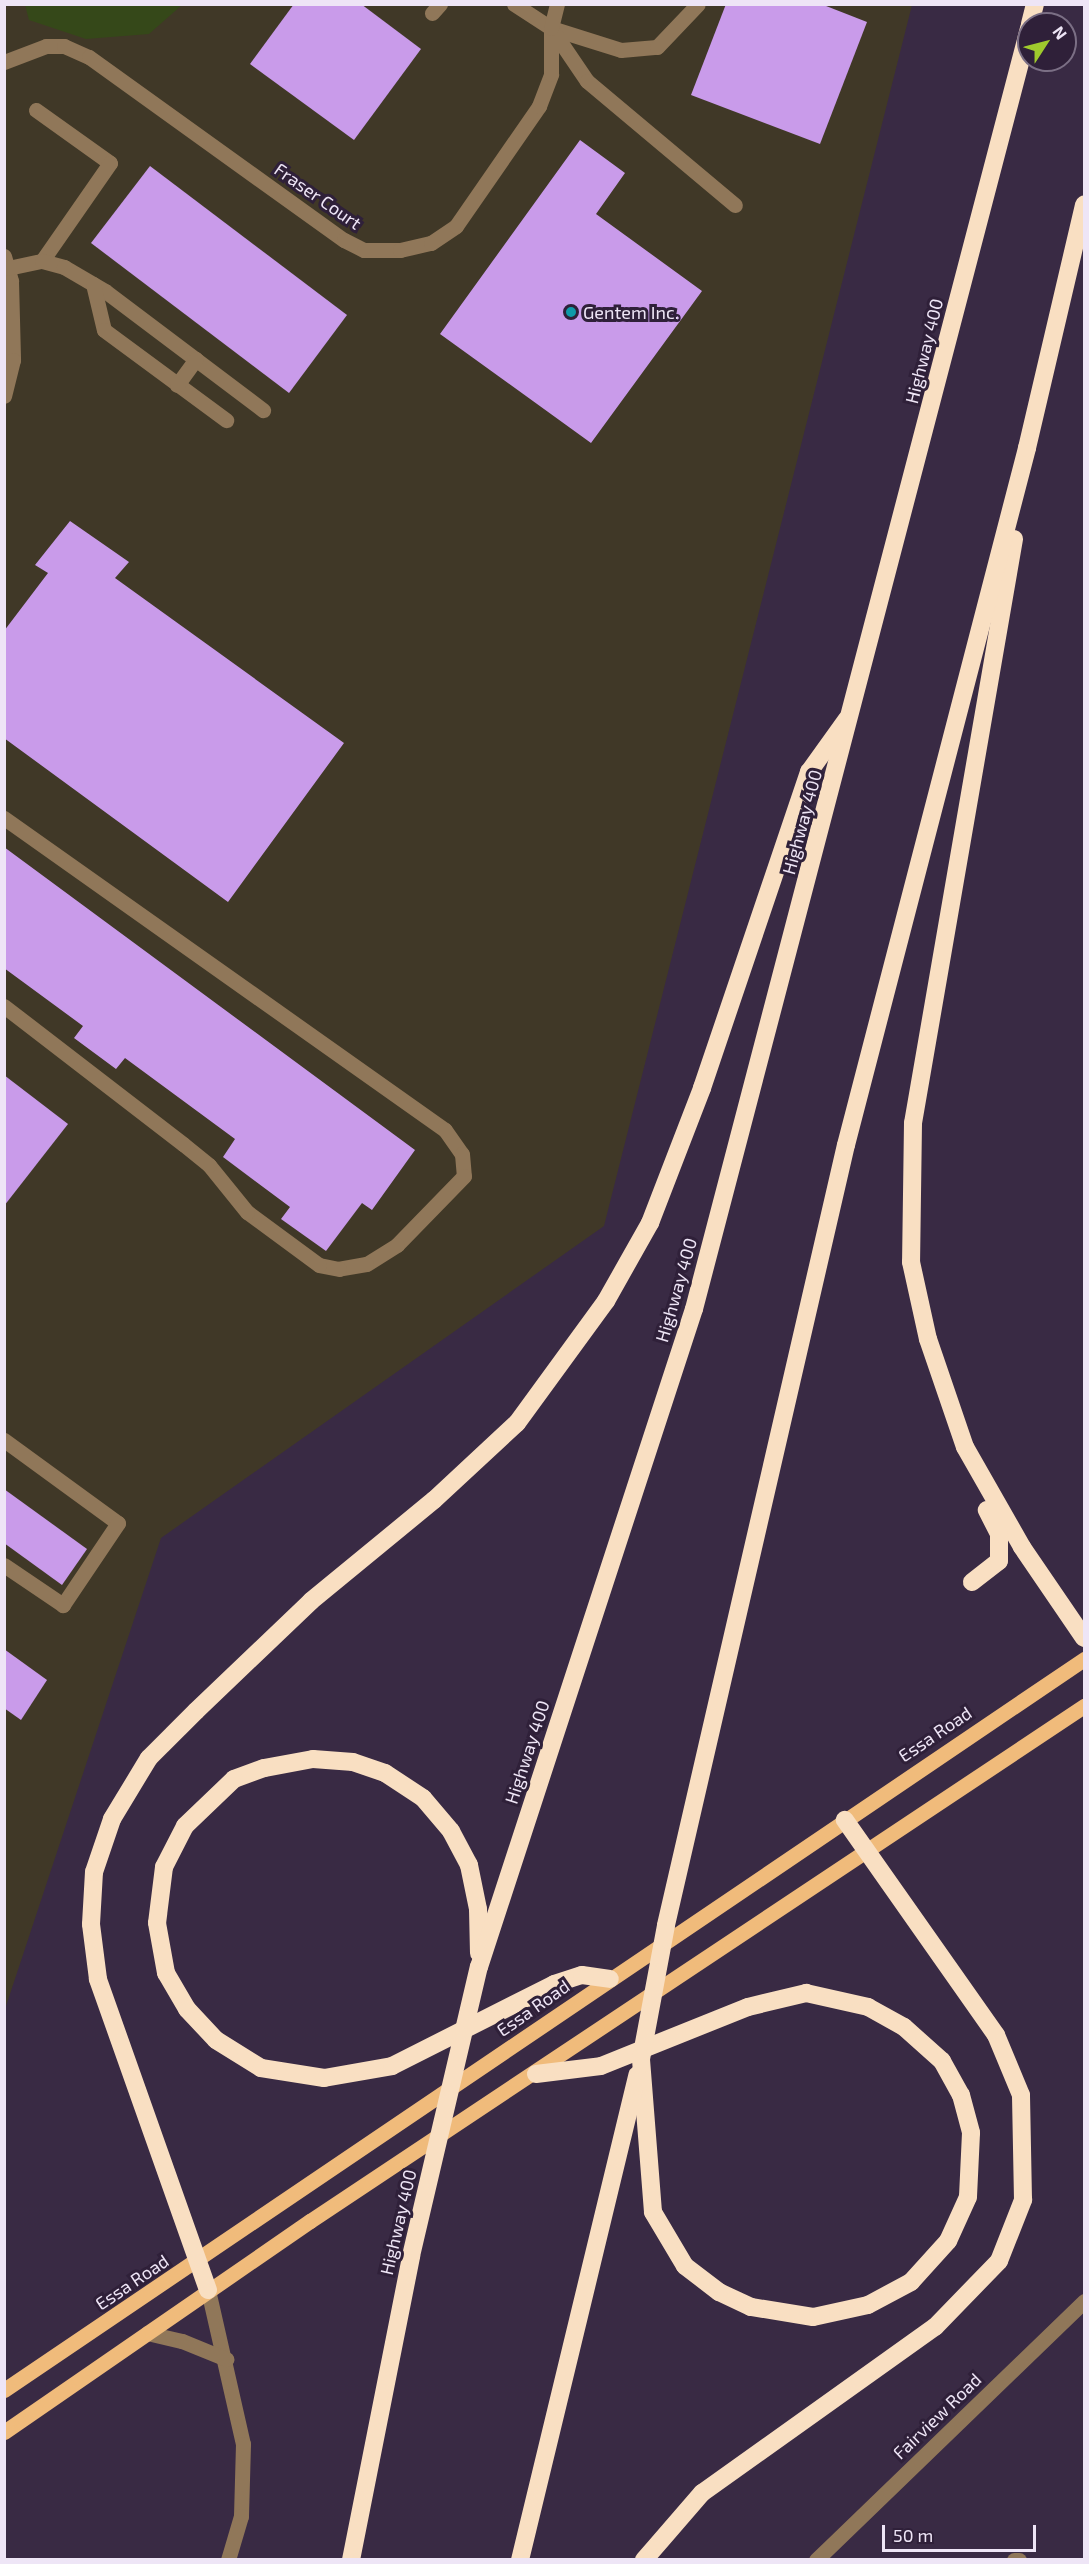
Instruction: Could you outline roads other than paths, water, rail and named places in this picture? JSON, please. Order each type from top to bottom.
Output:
[{"type":"highway","name":"Highway 400","points":[[351,2559],[411,2256],[479,1967],[694,1309],[854,711],[1018,72]]},
{"type":"highway","points":[[520,2559],[641,2059],[666,1925],[846,1145],[1027,448],[1084,205]]},
{"type":"highway","points":[[1027,448],[1002,621],[913,1123],[911,1262],[928,1339],[965,1447],[1022,1547],[1084,1638]]},
{"type":"highway","points":[[208,2290],[98,1978],[91,1924],[94,1872],[112,1820],[149,1758],[196,1711],[311,1601],[434,1500],[517,1423],[606,1301],[650,1223],[702,1088],[809,772],[854,711]]},
{"type":"highway","points":[[965,1447],[969,1479],[1002,1545],[999,1561],[972,1582]]},
{"type":"highway","points":[[479,1967],[478,1910],[471,1876],[452,1831],[423,1798],[385,1773],[353,1762],[313,1759],[264,1768],[234,1779],[185,1826],[164,1867],[157,1923],[166,1973],[187,2009],[216,2040],[261,2068],[324,2078],[392,2066],[554,1984],[582,1976],[610,1979]]},
{"type":"highway","points":[[644,2559],[702,2493],[934,2327],[999,2261],[1023,2200],[1021,2095],[996,2035],[845,1820]]},
{"type":"highway","points":[[536,2074],[602,2066],[748,2007],[806,1993],[868,2007],[904,2027],[942,2061],[961,2094],[971,2133],[968,2197],[948,2241],[911,2282],[868,2305],[813,2318],[751,2307],[719,2292],[685,2266],[653,2212],[641,2059]]},
{"type":"main road","name":"Essa Road","points":[[4,2390],[198,2261],[845,1820],[884,1791],[1084,1659]]},
{"type":"main road","points":[[4,2432],[208,2290],[536,2074],[769,1914],[869,1852],[1084,1706]]},
{"type":"street","points":[[514,4],[551,28],[621,50],[657,47],[698,4]]},
{"type":"street","name":"Fraser Court","points":[[4,62],[46,46],[64,46],[89,57],[344,240],[364,250],[391,251],[431,243],[456,226],[539,106],[551,74],[551,28],[557,4]]},
{"type":"street","points":[[551,28],[587,81],[735,205]]},
{"type":"street","points":[[36,111],[110,163],[42,261]]},
{"type":"street","points":[[4,396],[12,360],[6,262],[42,261],[93,284],[263,410]]},
{"type":"street","points":[[93,284],[104,330],[226,420]]},
{"type":"street","points":[[177,385],[196,359]]},
{"type":"street","points":[[4,818],[445,1131],[462,1154],[464,1176],[397,1245],[381,1255],[366,1264],[339,1269],[319,1265],[248,1212],[209,1165],[183,1143],[4,1006]]},
{"type":"street","points":[[4,1440],[118,1523],[63,1605],[4,1565]]},
{"type":"street","points":[[208,2290],[226,2360],[243,2444],[241,2516],[228,2559]]},
{"type":"street","name":"Fairview Road","points":[[816,2559],[1084,2301]]},
{"type":"street","points":[[147,2333],[182,2341],[226,2360]]},
{"type":"street","points":[[1014,2559],[1019,2559]]},
{"type":"place","name":"Gentem Inc.","points":[[571,312]]}]
